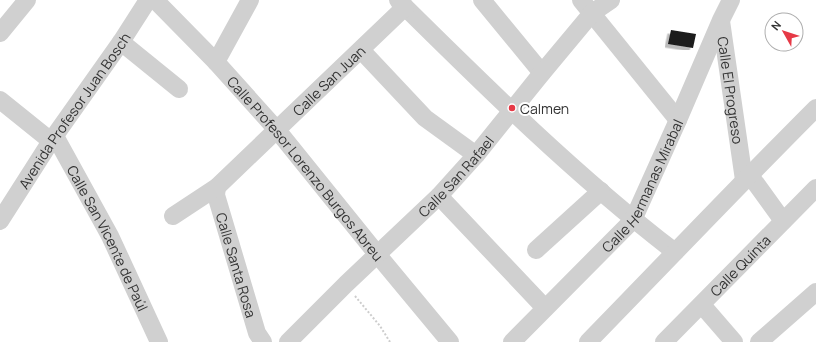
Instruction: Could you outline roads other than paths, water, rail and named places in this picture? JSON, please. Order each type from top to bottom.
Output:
[{"type":"street","name":"Avenida Profesor Juan Bosch","points":[[0,221],[53,138],[121,42],[148,0]]},
{"type":"street","name":"Calle Profesor Lorenzo Burgos Abreu","points":[[155,0],[216,62],[277,130],[450,342]]},
{"type":"street","points":[[216,62],[250,0]]},
{"type":"street","points":[[482,0],[542,73]]},
{"type":"street","name":"Calle San Rafael","points":[[288,342],[438,196],[476,155],[542,73],[586,6],[611,0]]},
{"type":"street","name":"Calle El Progreso","points":[[720,0],[721,20],[746,177]]},
{"type":"street","name":"Calle Hermanas Mirabal","points":[[512,342],[633,220],[731,0]]},
{"type":"street","points":[[0,34],[19,3]]},
{"type":"street","points":[[401,4],[512,111],[633,220],[675,252]]},
{"type":"street","name":"Calle San Juan","points":[[173,216],[217,187],[361,50],[401,4]]},
{"type":"street","points":[[586,6],[678,120]]},
{"type":"street","points":[[121,42],[178,89]]},
{"type":"street","points":[[361,50],[425,118],[476,155]]},
{"type":"street","points":[[0,100],[53,138]]},
{"type":"street","points":[[588,342],[746,177],[816,108]]},
{"type":"street","name":"Calle San Vicente de Paúl","points":[[53,138],[110,236],[159,342]]},
{"type":"street","points":[[746,177],[783,221]]},
{"type":"street","name":"Calle Santa Rosa","points":[[217,187],[216,195],[257,332],[263,342]]},
{"type":"street","name":"Calle Quinta","points":[[664,342],[816,188]]},
{"type":"street","points":[[536,250],[601,191]]},
{"type":"street","points":[[438,196],[545,308]]},
{"type":"street","points":[[759,342],[816,292]]},
{"type":"street","points":[[702,305],[734,342]]},
{"type":"place","name":"Calmen","points":[[512,108]]}]
